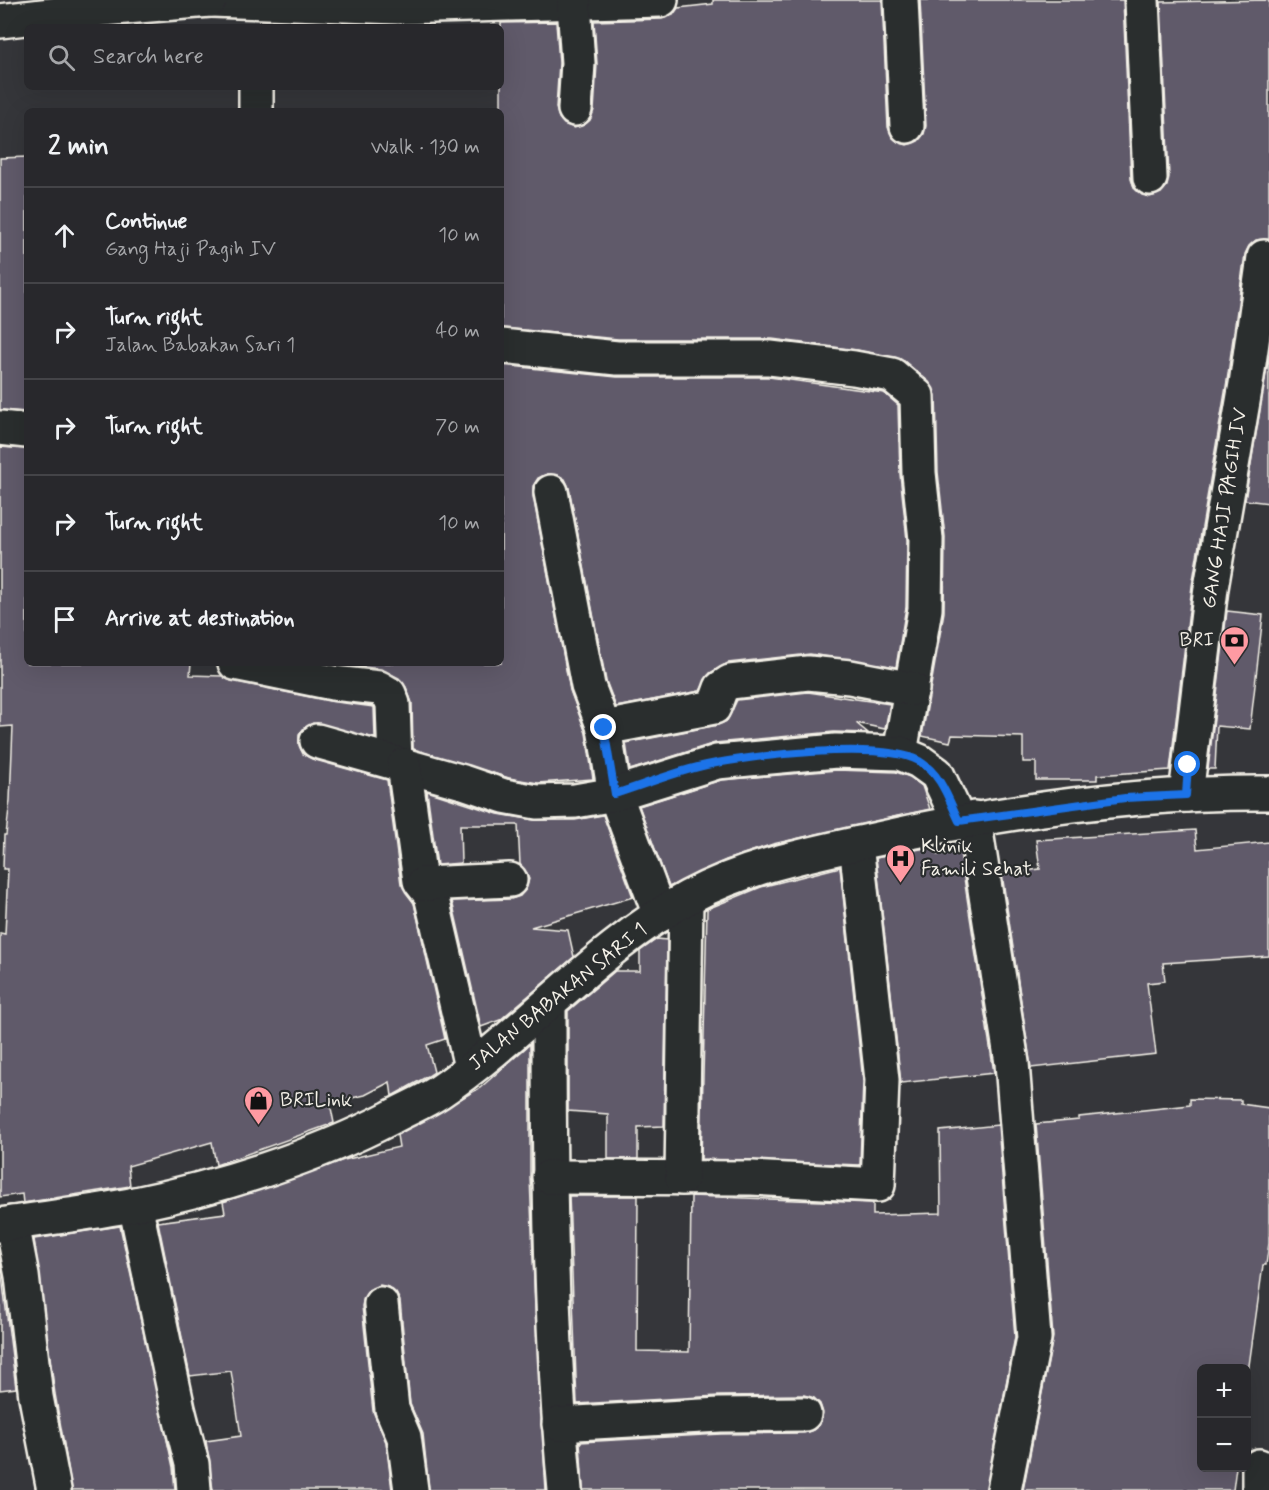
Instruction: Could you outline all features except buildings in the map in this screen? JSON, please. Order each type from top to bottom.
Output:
[{"type":"street","points":[[0,21],[127,3],[211,0],[256,14],[539,2],[574,4],[661,0]]},
{"type":"street","points":[[901,0],[907,126]]},
{"type":"street","points":[[1142,0],[1150,178]]},
{"type":"street","points":[[574,4],[578,63],[575,109]]},
{"type":"street","points":[[256,90],[256,108]]},
{"type":"street","name":"GANG HAJI PAGIH IV","points":[[1186,795],[1210,588],[1246,384],[1264,257]]},
{"type":"street","points":[[504,346],[617,358],[770,358],[854,368],[892,375],[917,396],[919,473],[926,551],[925,609],[900,753]]},
{"type":"street","points":[[0,428],[24,431]]},
{"type":"street","points":[[551,492],[588,686],[604,728],[615,794],[673,907],[682,1178]]},
{"type":"street","points":[[250,666],[333,683],[379,688],[388,694],[393,704],[400,764],[420,881],[431,895],[471,1067]]},
{"type":"street","points":[[604,728],[714,707],[721,688],[730,682],[808,673],[850,677],[912,689]]},
{"type":"street","points":[[316,741],[504,796],[537,802],[575,801],[615,794],[717,762],[836,751],[900,753],[919,761],[937,774],[966,820],[1012,1063],[1034,1338],[1004,1490]]},
{"type":"street","name":"JALAN BABAKAN SARI 1","points":[[6,1224],[135,1204],[206,1187],[342,1142],[437,1093],[549,1004],[631,933],[673,907],[758,867],[966,820],[1125,798],[1269,793]]},
{"type":"street","points":[[549,1177],[752,1178],[878,1185],[882,1080],[856,844]]},
{"type":"street","points":[[423,884],[510,880]]},
{"type":"street","points":[[549,1004],[549,1177],[559,1424],[565,1490]]},
{"type":"street","points":[[135,1204],[178,1409],[192,1464],[194,1490]]},
{"type":"street","points":[[6,1224],[22,1276],[36,1397],[54,1490]]},
{"type":"street","points":[[381,1304],[392,1408],[404,1437],[411,1490]]},
{"type":"street","points":[[559,1424],[720,1415],[804,1414]]},
{"type":"place","name":"BRI","points":[[1235,666]]},
{"type":"place","name":"Klinik Famili Sehat","points":[[900,884]]},
{"type":"place","name":"BRILink","points":[[259,1126]]},
{"type":"route","points":[[604,728],[615,794],[695,767],[717,762],[836,751],[900,753],[919,761],[937,774],[959,821],[1125,798],[1186,795],[1188,765]]}]
